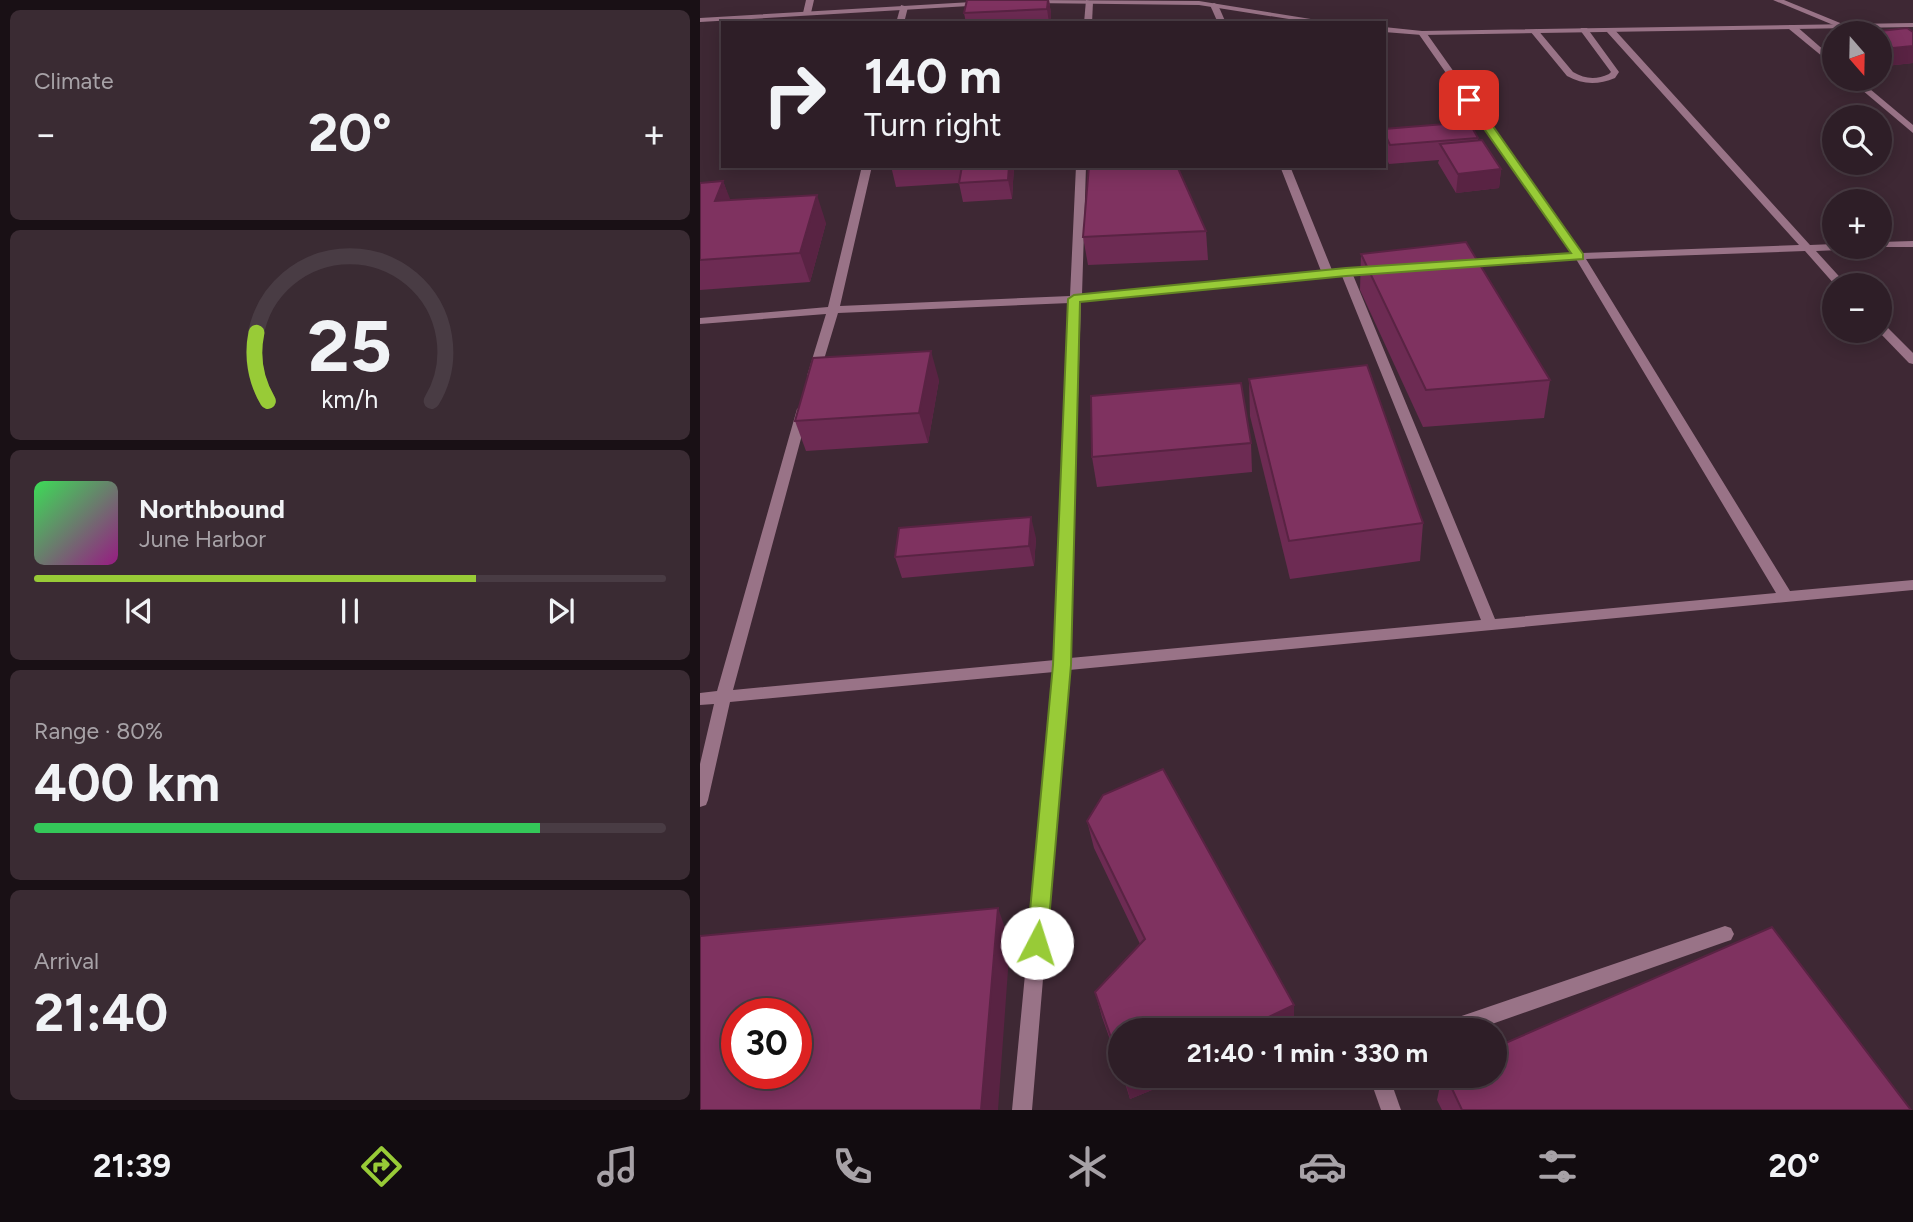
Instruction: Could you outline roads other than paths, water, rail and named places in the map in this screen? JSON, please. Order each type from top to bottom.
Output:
[{"type":"street","points":[[807,13],[810,0]]},
{"type":"street","points":[[1777,0],[1831,21]]},
{"type":"street","points":[[700,20],[1001,2]]},
{"type":"street","points":[[1015,2],[1214,5],[1319,21]]},
{"type":"street","points":[[1088,21],[1089,2]]},
{"type":"street","points":[[1214,5],[1221,21]]},
{"type":"street","points":[[900,21],[904,7]]},
{"type":"street","points":[[1892,26],[1913,26]]},
{"type":"street","points":[[1896,26],[1913,35]]},
{"type":"street","points":[[1792,27],[1822,53]]},
{"type":"street","points":[[1386,29],[1422,33],[1822,27]]},
{"type":"street","points":[[1534,31],[1570,74],[1588,82],[1612,76],[1615,72],[1584,30]]},
{"type":"street","points":[[1610,30],[1829,273]]},
{"type":"street","points":[[1422,33],[1579,256],[1786,597]]},
{"type":"street","points":[[1867,91],[1913,130]]},
{"type":"street","points":[[700,800],[723,697],[784,470],[833,310],[867,168]]},
{"type":"street","points":[[1022,1110],[1062,665],[1081,168]]},
{"type":"street","points":[[1285,168],[1328,274]]},
{"type":"street","points":[[1892,245],[1913,244]]},
{"type":"street","points":[[1456,265],[1579,256],[1822,248]]},
{"type":"street","points":[[700,321],[833,310],[1074,299],[1387,270]]},
{"type":"street","points":[[1346,272],[1490,624]]},
{"type":"street","points":[[1892,338],[1913,360]]},
{"type":"street","points":[[700,699],[1913,585]]},
{"type":"street","points":[[1482,1018],[1725,934]]},
{"type":"street","points":[[1383,1088],[1391,1110]]}]
